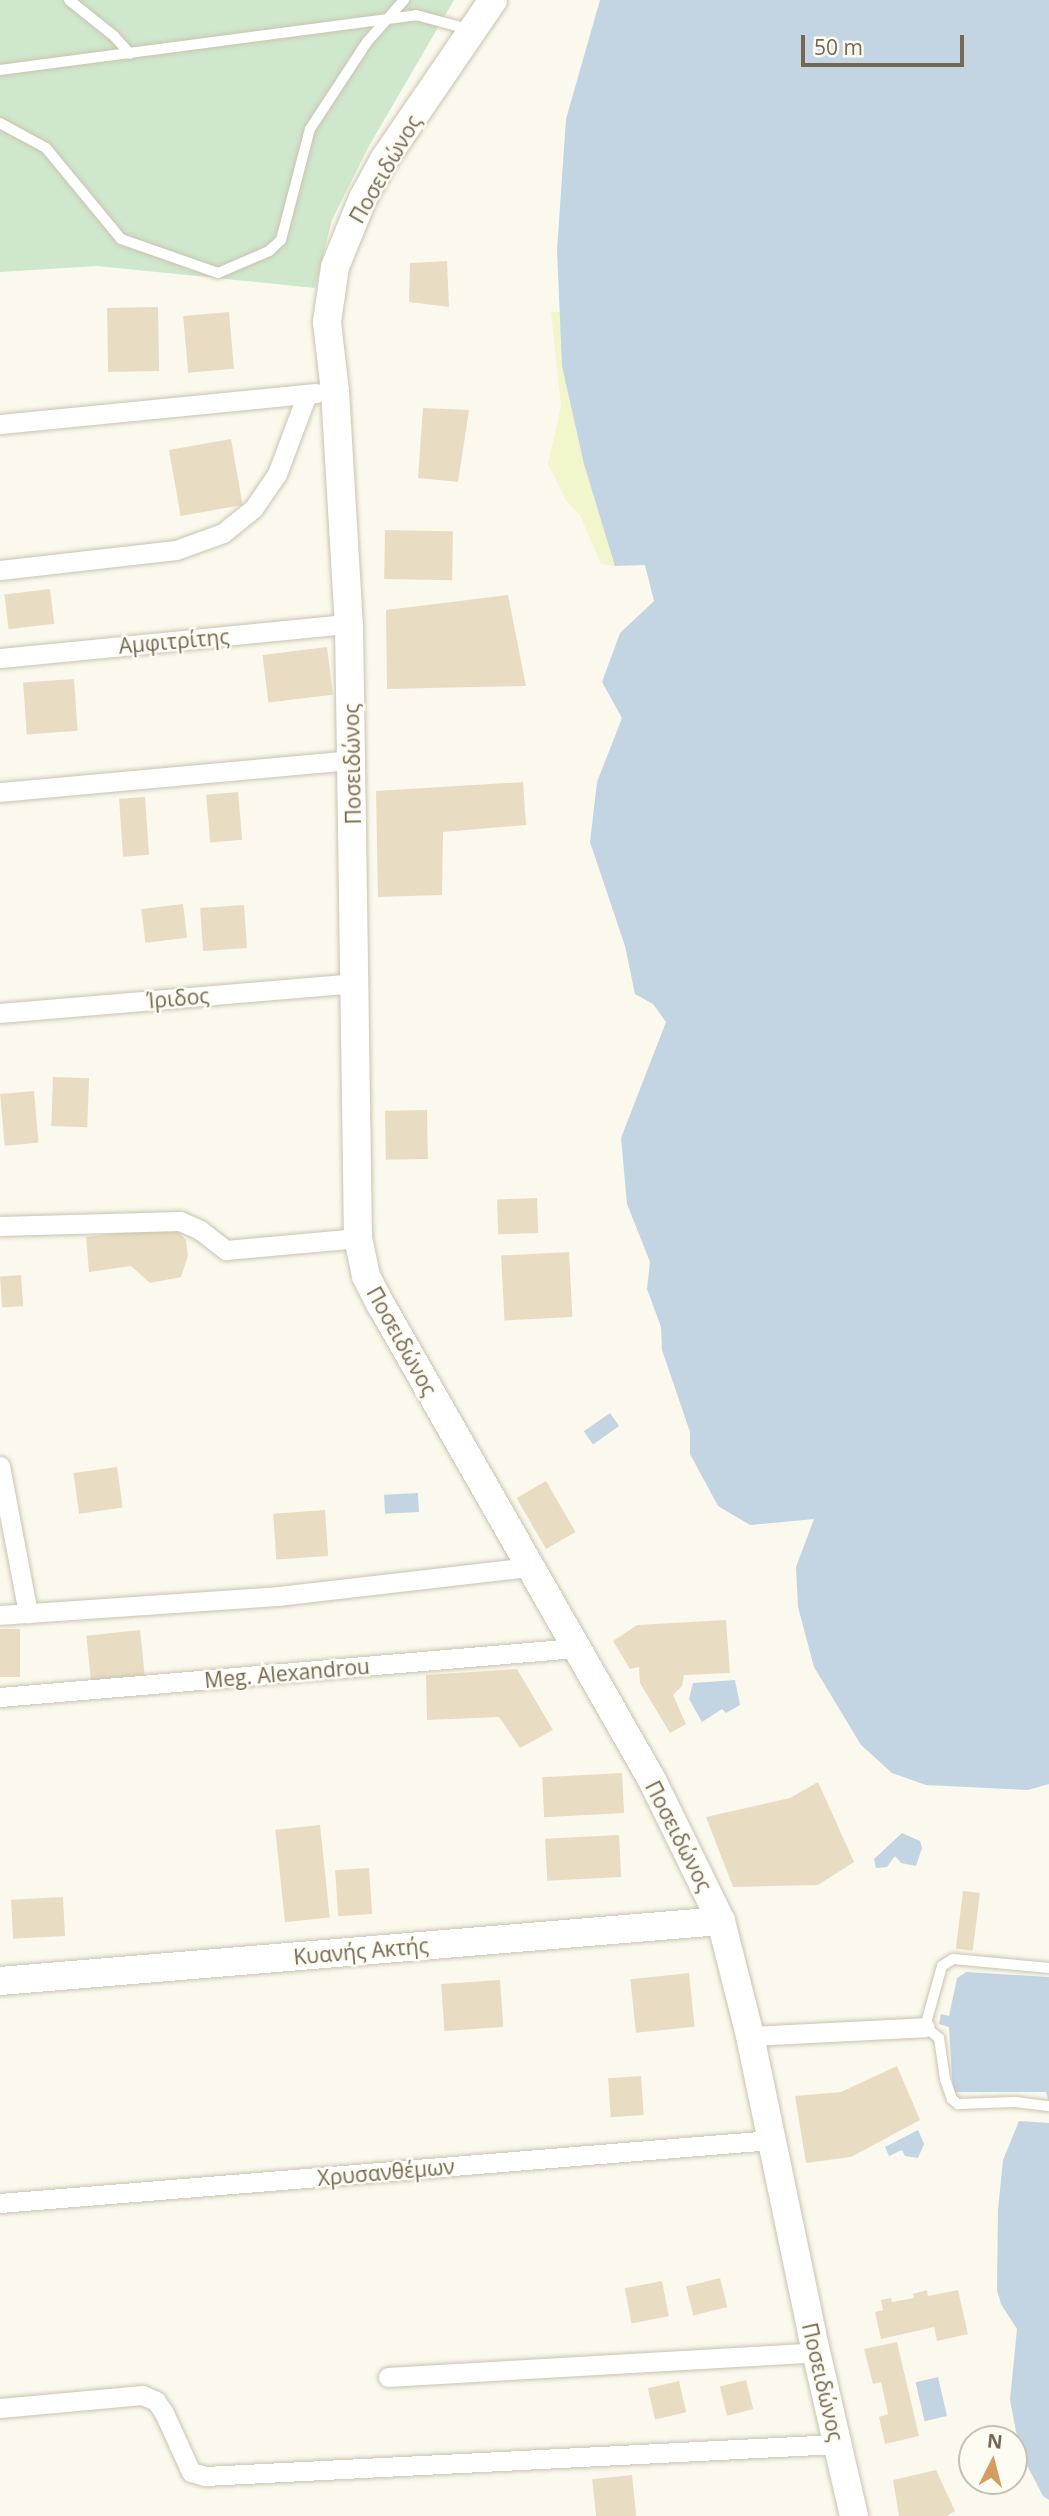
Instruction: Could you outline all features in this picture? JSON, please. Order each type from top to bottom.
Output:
[{"type":"street","name":"Ποσειδώνος","points":[[493,0],[384,160],[363,198],[335,267],[327,322],[321,392],[349,624],[358,1238],[366,1276],[652,1780],[722,1921],[750,2036],[854,2516]]},
{"type":"street","points":[[0,424],[321,392]]},
{"type":"street","points":[[0,570],[176,550],[223,533],[253,509],[277,474],[321,392]]},
{"type":"street","name":"Αμφιτρίτης","points":[[0,658],[349,624]]},
{"type":"street","points":[[0,792],[352,760]]},
{"type":"street","name":"Ίριδος","points":[[0,1013],[356,983]]},
{"type":"street","points":[[0,1226],[180,1221],[200,1230],[226,1250],[358,1238]]},
{"type":"street","points":[[0,1466],[28,1613]]},
{"type":"street","points":[[0,1615],[278,1596],[529,1567]]},
{"type":"street","name":"Meg. Alexandrou","points":[[0,1697],[575,1648]]},
{"type":"street","name":"Κυανής Ακτής","points":[[0,1981],[722,1921]]},
{"type":"street","points":[[750,2036],[925,2027]]},
{"type":"street","name":"Χρυσανθέμων","points":[[0,2203],[771,2140]]},
{"type":"street","points":[[388,2377],[817,2352]]},
{"type":"street","points":[[0,2408],[142,2395],[156,2401],[164,2413],[191,2472],[205,2476],[837,2444]]},
{"type":"lane","points":[[69,0],[114,36],[130,54]]},
{"type":"lane","points":[[0,123],[46,148],[121,239],[218,273],[269,251],[281,240],[310,129],[367,42],[391,18],[404,0]]},
{"type":"lane","points":[[0,70],[416,15],[472,30]]},
{"type":"lane","points":[[1049,1968],[953,1959],[942,1966],[925,2027],[939,2038],[945,2079],[952,2099],[958,2104],[1015,2102],[1049,2106]]},
{"type":"shaded area","points":[[0,0],[454,0],[369,146],[332,220],[315,288],[97,266],[0,272]]},
{"type":"sand","points":[[551,312],[569,312],[582,419],[615,566],[601,564],[580,515],[566,501],[548,464],[561,406]]},
{"type":"water","points":[[600,0],[1049,0],[1049,1784],[1028,1790],[926,1785],[892,1773],[861,1745],[814,1667],[798,1607],[796,1567],[814,1519],[750,1525],[718,1506],[690,1454],[690,1432],[662,1350],[661,1327],[647,1289],[650,1262],[627,1204],[621,1138],[666,1022],[653,1004],[635,994],[625,946],[590,842],[597,782],[622,718],[602,682],[620,633],[654,601],[645,565],[615,566],[584,464],[562,366],[557,250],[566,119]]},
{"type":"water","points":[[610,1413],[619,1426],[593,1444],[584,1431]]},
{"type":"water","points":[[418,1493],[419,1512],[385,1514],[384,1495]]},
{"type":"water","points":[[735,1680],[740,1705],[726,1713],[722,1709],[702,1722],[689,1699],[693,1683]]},
{"type":"water","points":[[902,1833],[920,1841],[922,1848],[916,1866],[901,1863],[895,1856],[887,1867],[876,1868],[874,1859]]},
{"type":"water","points":[[966,1972],[1049,1977],[1049,2102],[1046,2092],[953,2092],[949,2027],[939,2024],[941,2014],[949,2016],[957,1978]]},
{"type":"water","points":[[1019,2121],[1049,2123],[1049,2500],[1043,2496],[1028,2467],[1028,2425],[1015,2425],[1010,2400],[1017,2329],[1001,2304],[997,2290],[998,2210],[1003,2160]]},
{"type":"water","points":[[918,2130],[924,2144],[918,2158],[905,2156],[902,2150],[889,2156],[885,2147]]},
{"type":"water","points":[[938,2377],[947,2416],[925,2421],[916,2382]]},
{"type":"building","points":[[447,261],[449,307],[409,302],[410,263]]},
{"type":"building","points":[[158,307],[159,371],[108,372],[107,308]]},
{"type":"building","points":[[229,312],[234,369],[188,373],[183,316]]},
{"type":"building","points":[[423,408],[469,410],[458,482],[418,478]]},
{"type":"building","points":[[231,439],[243,505],[181,516],[169,450]]},
{"type":"building","points":[[385,530],[453,531],[452,580],[384,579]]},
{"type":"building","points":[[50,589],[54,624],[9,629],[4,595]]},
{"type":"building","points":[[508,595],[526,686],[387,689],[386,610]]},
{"type":"building","points":[[327,647],[333,695],[268,703],[262,655]]},
{"type":"building","points":[[74,679],[78,731],[27,734],[23,683]]},
{"type":"building","points":[[523,782],[526,825],[443,832],[442,895],[378,897],[376,791]]},
{"type":"building","points":[[238,792],[242,840],[210,843],[206,795]]},
{"type":"building","points":[[145,797],[149,855],[123,857],[119,799]]},
{"type":"building","points":[[183,904],[187,938],[145,943],[141,909]]},
{"type":"building","points":[[244,905],[247,948],[203,951],[200,908]]},
{"type":"building","points":[[53,1077],[89,1078],[87,1127],[51,1126]]},
{"type":"building","points":[[34,1091],[39,1143],[5,1146],[0,1094]]},
{"type":"building","points":[[427,1110],[428,1159],[386,1160],[385,1111]]},
{"type":"building","points":[[537,1198],[538,1233],[498,1234],[497,1199]]},
{"type":"building","points":[[173,1226],[186,1240],[188,1256],[181,1277],[150,1283],[131,1266],[89,1272],[86,1237]]},
{"type":"building","points":[[569,1252],[572,1317],[504,1320],[501,1256]]},
{"type":"building","points":[[21,1275],[23,1306],[2,1307],[0,1276]]},
{"type":"building","points":[[117,1467],[123,1508],[79,1514],[73,1473]]},
{"type":"building","points":[[546,1481],[576,1532],[546,1549],[517,1498]]},
{"type":"building","points":[[325,1510],[328,1556],[276,1560],[273,1514]]},
{"type":"building","points":[[726,1620],[730,1673],[684,1675],[682,1686],[673,1695],[686,1724],[670,1733],[640,1683],[639,1667],[630,1669],[613,1641],[637,1625]]},
{"type":"building","points":[[0,1629],[20,1629],[20,1677],[0,1677]]},
{"type":"building","points":[[140,1630],[145,1678],[91,1683],[86,1636]]},
{"type":"building","points":[[517,1669],[553,1730],[520,1748],[499,1717],[427,1720],[426,1675]]},
{"type":"building","points":[[622,1773],[624,1813],[544,1817],[542,1777]]},
{"type":"building","points":[[818,1782],[854,1862],[818,1885],[733,1887],[706,1817],[790,1798]]},
{"type":"building","points":[[320,1825],[330,1917],[285,1922],[275,1830]]},
{"type":"building","points":[[619,1835],[621,1877],[547,1881],[545,1839]]},
{"type":"building","points":[[369,1868],[372,1914],[338,1916],[335,1870]]},
{"type":"building","points":[[963,1891],[980,1893],[973,1951],[956,1949]]},
{"type":"building","points":[[63,1897],[65,1936],[13,1939],[11,1900]]},
{"type":"building","points":[[689,1973],[695,2027],[636,2033],[630,1979]]},
{"type":"building","points":[[500,1980],[503,2027],[444,2031],[441,1984]]},
{"type":"building","points":[[897,2066],[920,2120],[851,2157],[806,2163],[795,2096],[841,2092]]},
{"type":"building","points":[[641,2076],[644,2115],[611,2117],[608,2078]]},
{"type":"building","points":[[720,2278],[727,2307],[693,2316],[686,2286]]},
{"type":"building","points":[[662,2281],[669,2316],[632,2324],[625,2288]]},
{"type":"building","points":[[927,2290],[928,2296],[958,2290],[968,2334],[937,2341],[934,2327],[881,2339],[875,2312],[883,2310],[881,2300],[891,2298],[892,2302],[914,2298],[913,2294]]},
{"type":"building","points":[[897,2342],[919,2436],[885,2444],[879,2417],[888,2414],[881,2382],[873,2384],[864,2349]]},
{"type":"building","points":[[746,2380],[753,2409],[727,2416],[720,2387]]},
{"type":"building","points":[[679,2381],[686,2412],[655,2419],[648,2388]]},
{"type":"building","points":[[936,2470],[955,2511],[947,2516],[899,2516],[893,2480]]},
{"type":"building","points":[[632,2475],[636,2516],[596,2516],[592,2479]]}]
